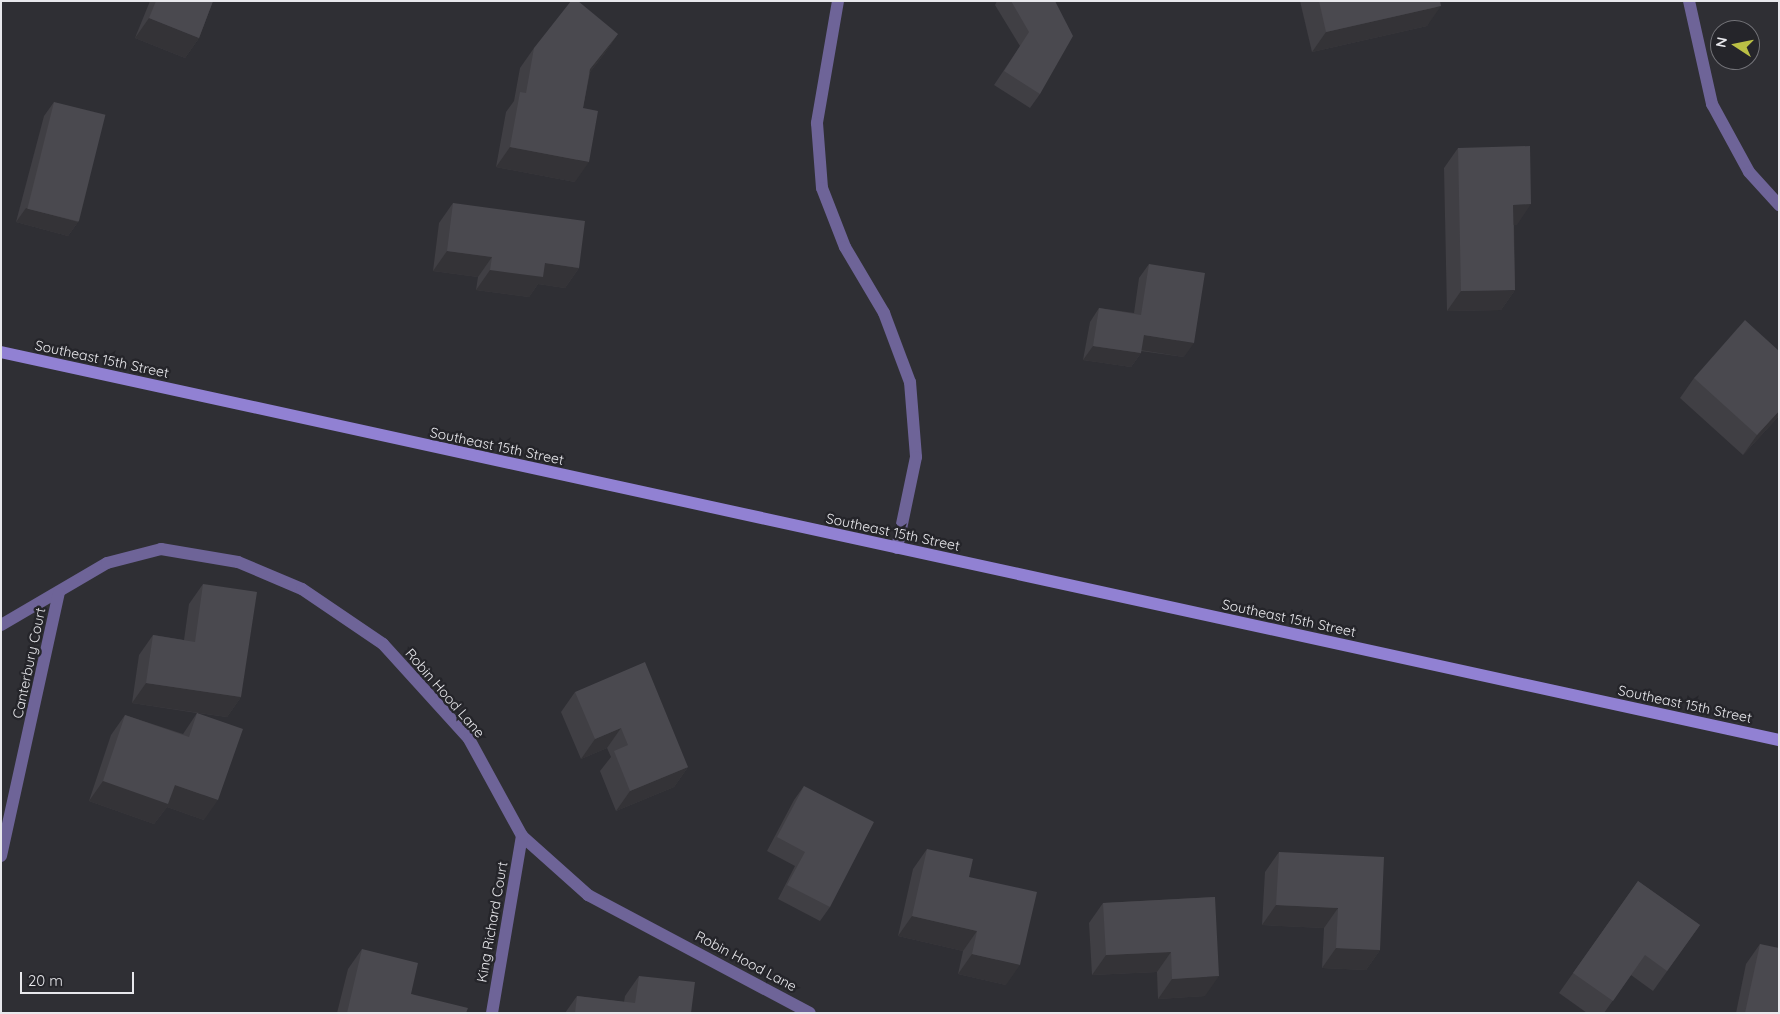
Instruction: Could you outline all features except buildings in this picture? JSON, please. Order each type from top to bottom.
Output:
[{"type":"main road","name":"Southeast 15th Street","points":[[1,352],[1779,740]]},
{"type":"street","points":[[838,1],[817,123],[822,188],[845,247],[884,312],[910,382],[916,457],[897,548]]},
{"type":"street","points":[[1689,1],[1712,104],[1749,172],[1779,205]]},
{"type":"street","name":"Robin Hood Lane","points":[[1,625],[60,593],[107,563],[161,548],[238,562],[302,589],[383,644],[468,739],[522,836],[588,895],[810,1013]]},
{"type":"street","name":"Canterbury Court","points":[[1,856],[60,593]]},
{"type":"street","name":"King Richard Court","points":[[492,1013],[522,836]]}]
